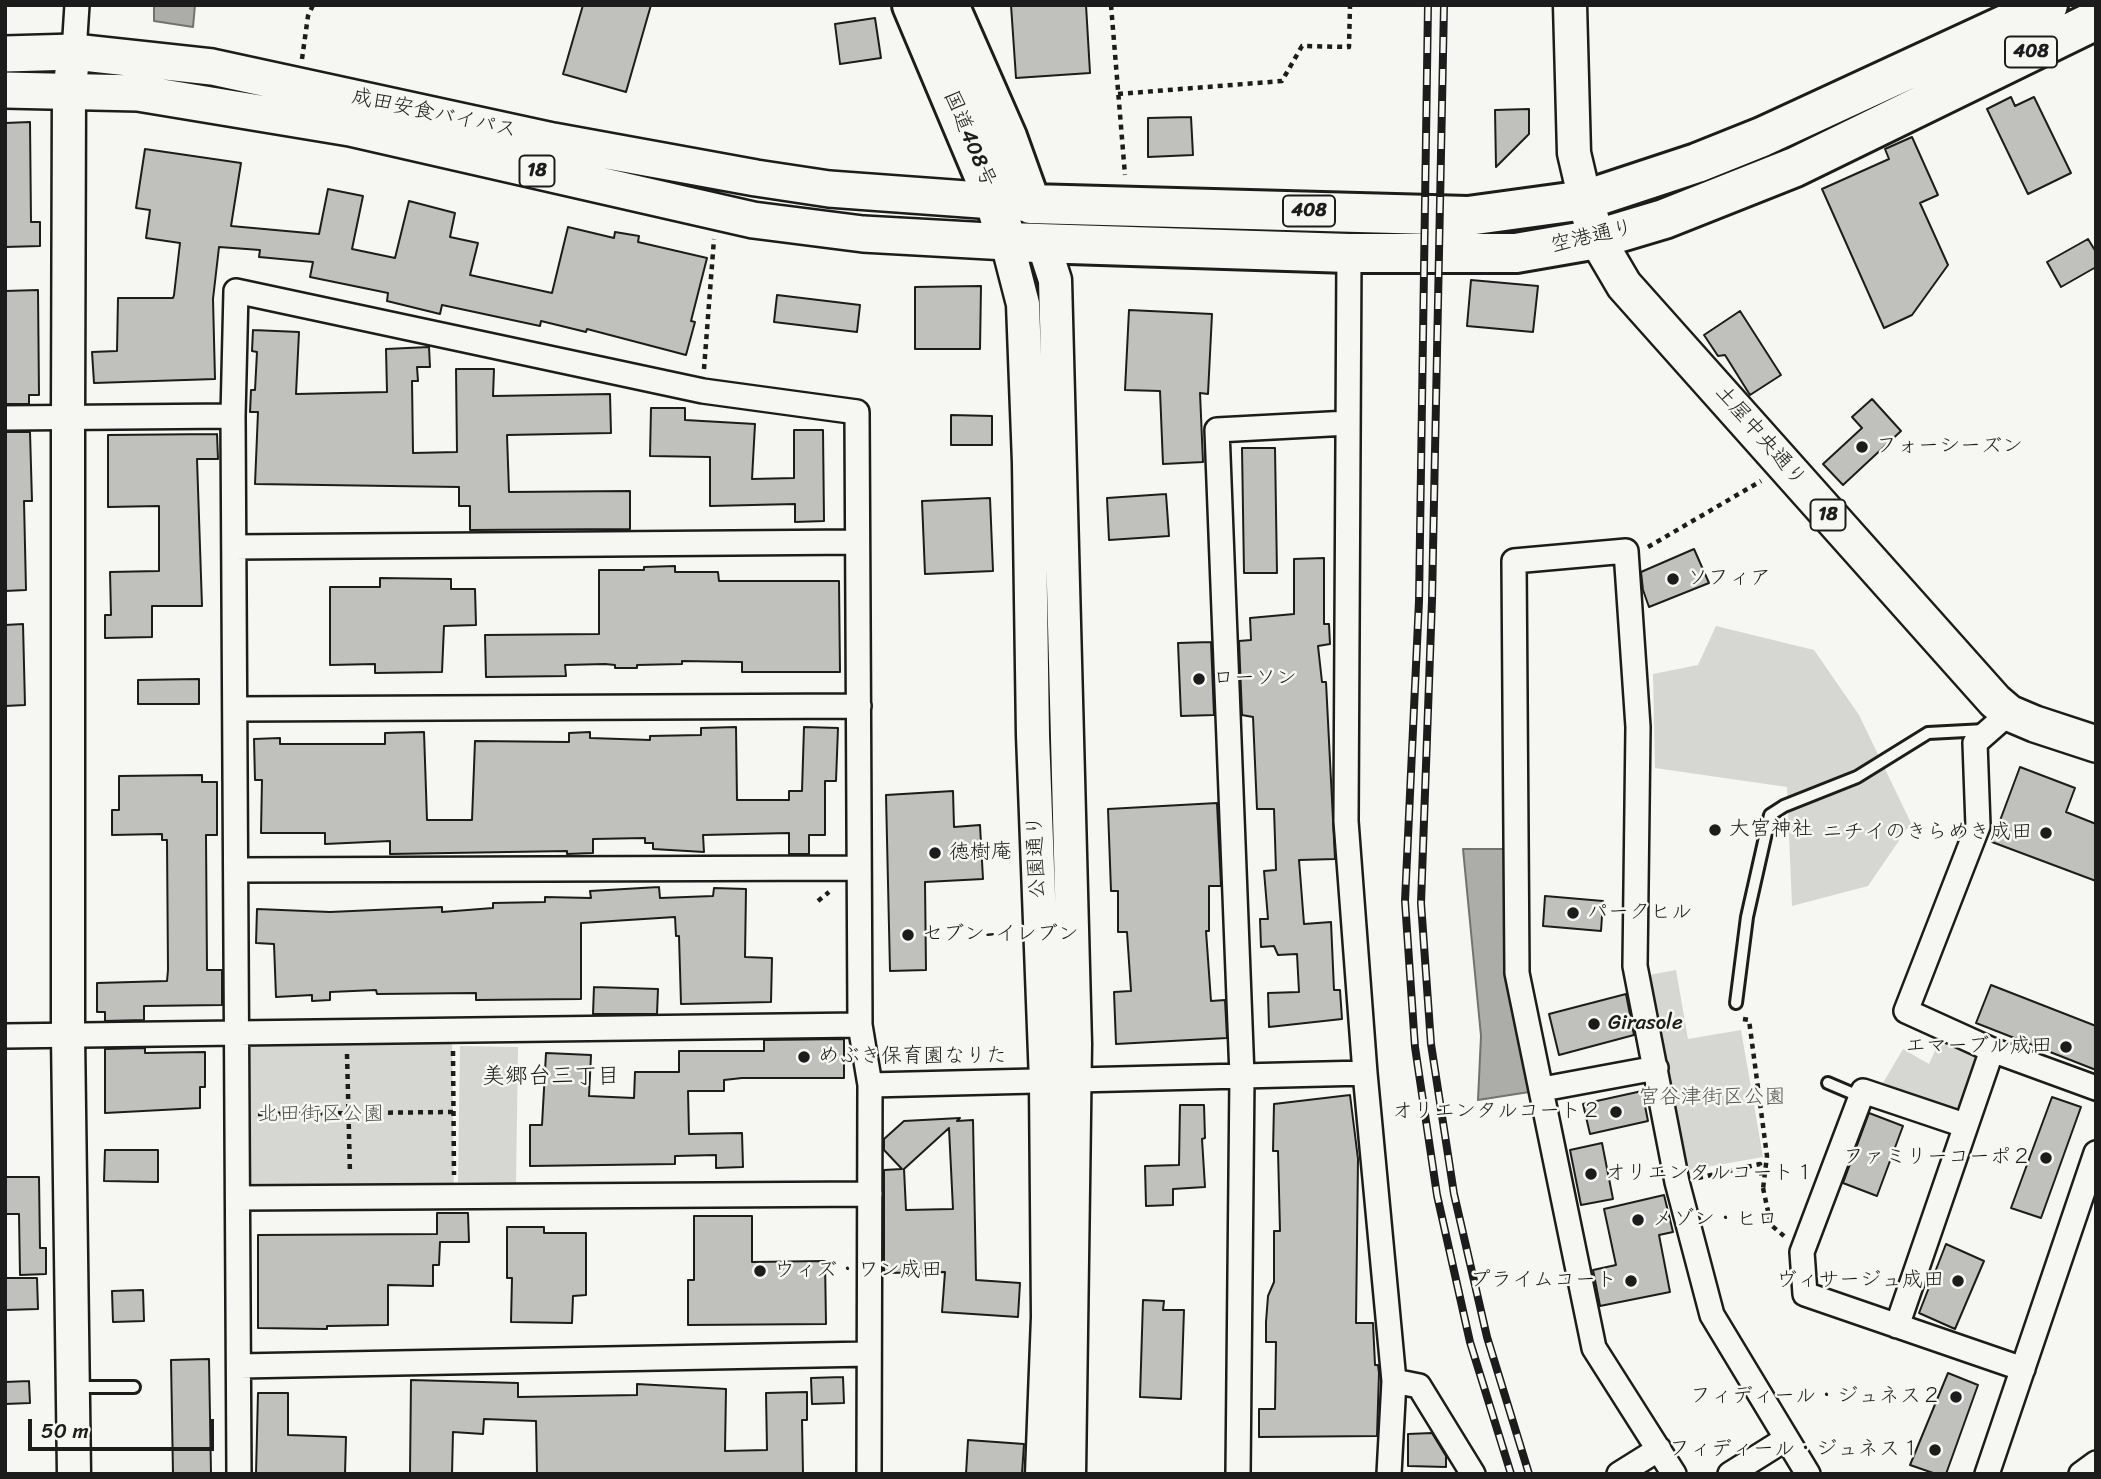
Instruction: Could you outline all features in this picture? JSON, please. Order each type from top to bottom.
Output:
[{"type":"highway","name":"国道408号","points":[[912,5],[1013,203],[1025,243]]},
{"type":"highway","name":"国道408号","points":[[949,5],[1007,137],[1013,203]]},
{"type":"highway","name":"空港通り","points":[[1013,203],[1127,204],[1468,216],[1585,200],[1646,181],[1762,137],[2048,5]]},
{"type":"highway","name":"空港通り","points":[[1025,243],[1349,253],[1516,253],[1597,239],[1664,219],[1796,167],[2096,20]]},
{"type":"main road","name":"成田安食バイパス","points":[[5,54],[74,52],[212,68],[553,141],[756,178],[829,189],[1013,203]]},
{"type":"main road","name":"成田安食バイパス","points":[[5,90],[138,93],[350,128],[753,220],[863,234],[1025,243]]},
{"type":"main road","name":"土屋中央通り","points":[[1585,200],[1597,239],[1624,285],[1994,701],[1998,722],[2096,744]]},
{"type":"street","points":[[74,1474],[68,1036],[68,419],[69,92],[77,5]]},
{"type":"street","points":[[1570,5],[1574,153],[1585,200]]},
{"type":"street","name":"公園通り","points":[[1025,243],[1055,280],[1061,1081],[1069,1474]]},
{"type":"street","points":[[1349,253],[1346,821],[1365,1073],[1394,1381],[1389,1474]]},
{"type":"street","points":[[239,1474],[233,416],[236,291],[702,391],[857,412],[860,1025],[870,1085],[869,1474]]},
{"type":"street","points":[[5,418],[233,416]]},
{"type":"street","points":[[1238,1474],[1242,1076],[1217,430],[1348,423]]},
{"type":"street","points":[[234,547],[857,542]]},
{"type":"street","points":[[1674,1474],[1594,1348],[1543,1089],[1517,973],[1514,561],[1626,551],[1638,727],[1635,966],[1676,1182],[1712,1315],[1808,1474]]},
{"type":"street","points":[[234,709],[859,706]]},
{"type":"street","points":[[1998,722],[1975,743],[1978,826],[1906,1011],[1992,1050],[2096,1088]]},
{"type":"street","points":[[236,870],[859,868]]},
{"type":"street","points":[[5,1036],[860,1025]]},
{"type":"street","points":[[1897,1326],[1992,1050]]},
{"type":"street","points":[[1543,1089],[1656,1068]]},
{"type":"street","points":[[870,1085],[1365,1073]]},
{"type":"street","name":"公園通り","points":[[1042,1474],[1061,1081]]},
{"type":"street","points":[[1964,1125],[1863,1091],[1802,1252],[1805,1294],[2023,1369]]},
{"type":"street","points":[[1987,1474],[2096,1153]]},
{"type":"street","points":[[238,1198],[870,1194]]},
{"type":"street","points":[[240,1366],[869,1354]]},
{"type":"street","points":[[1394,1381],[1419,1386],[1473,1474]]},
{"type":"street","points":[[1730,1474],[1786,1439]]},
{"type":"street","points":[[1619,1474],[1659,1449]]},
{"type":"street","points":[[2081,1474],[2096,1463]]},
{"type":"lane","points":[[1736,1003],[1747,917],[1770,815],[1784,806],[1857,777],[1928,733],[1998,722]]},
{"type":"lane","points":[[1828,1083],[1861,1097]]},
{"type":"lane","points":[[73,1387],[134,1387]]},
{"type":"path","points":[[298,85],[308,16],[313,5]]},
{"type":"path","points":[[1111,5],[1127,204]]},
{"type":"path","points":[[1118,94],[1282,81],[1302,46],[1349,47],[1350,5]]},
{"type":"path","points":[[702,391],[715,231]]},
{"type":"path","points":[[1672,533],[1786,466]]},
{"type":"path","points":[[453,1030],[454,1197]]},
{"type":"path","points":[[1749,1030],[1767,1156],[1763,1189]]},
{"type":"path","points":[[346,1032],[351,1198]]},
{"type":"path","points":[[237,1115],[453,1112]]},
{"type":"path","points":[[1676,1182],[1760,1164],[1771,1225],[1802,1252]]},
{"type":"green space","points":[[1716,626],[1814,650],[1859,715],[1911,823],[1868,886],[1792,906],[1787,787],[1655,768],[1653,674],[1698,665]]},
{"type":"green space","name":"宮谷津街区公園","points":[[1676,970],[1688,1039],[1741,1030],[1763,1157],[1684,1171],[1649,975]]},
{"type":"green space","name":"北田街区公園","points":[[452,1030],[454,1197],[241,1199],[235,1034]]},
{"type":"green space","points":[[1939,1042],[1978,1058],[1958,1113],[1883,1083],[1903,1049],[1929,1064]]},
{"type":"green space","points":[[460,1046],[518,1047],[516,1183],[458,1182]]},
{"type":"shaded area","points":[[195,5],[193,27],[154,21],[154,6]]},
{"type":"shaded area","points":[[1463,849],[1505,849],[1505,974],[1529,1092],[1478,1100],[1481,1036]]},
{"type":"building","points":[[583,5],[651,5],[626,92],[563,74]]},
{"type":"building","points":[[1011,5],[1086,5],[1090,73],[1016,78]]},
{"type":"building","points":[[875,18],[881,58],[840,64],[835,24]]},
{"type":"building","points":[[2011,97],[2015,106],[2034,97],[2071,173],[2028,194],[1987,109]]},
{"type":"building","points":[[1529,109],[1529,134],[1496,167],[1495,110]]},
{"type":"building","points":[[1191,117],[1193,155],[1148,157],[1148,118]]},
{"type":"building","points":[[30,122],[31,222],[40,222],[40,246],[5,247],[5,123]]},
{"type":"building","points":[[1912,137],[1938,195],[1920,203],[1948,265],[1912,315],[1884,328],[1822,189],[1889,159],[1885,149]]},
{"type":"building","points":[[145,149],[241,163],[231,226],[319,234],[328,189],[363,196],[352,249],[395,258],[409,201],[455,213],[450,237],[478,243],[470,275],[552,293],[568,227],[614,238],[615,232],[639,236],[638,242],[707,258],[691,321],[695,322],[686,355],[587,329],[586,332],[541,321],[540,326],[442,305],[440,314],[387,301],[388,293],[310,277],[313,262],[259,257],[260,250],[219,247],[213,299],[215,379],[94,383],[92,352],[117,351],[118,298],[173,298],[174,295],[180,243],[146,238],[150,210],[136,208]]},
{"type":"building","points":[[2088,239],[2096,252],[2096,267],[2061,287],[2047,262]]},
{"type":"building","points":[[1471,280],[1538,286],[1533,332],[1467,326]]},
{"type":"building","points":[[981,286],[980,349],[915,349],[915,287]]},
{"type":"building","points":[[38,290],[39,395],[29,395],[29,404],[5,404],[5,291]]},
{"type":"building","points":[[777,295],[860,305],[857,332],[774,322]]},
{"type":"building","points":[[1129,310],[1212,314],[1208,394],[1200,393],[1203,462],[1163,464],[1160,391],[1125,390]]},
{"type":"building","points":[[1740,311],[1781,375],[1750,395],[1725,355],[1718,356],[1704,335]]},
{"type":"building","points":[[253,330],[299,332],[296,394],[387,392],[386,349],[429,347],[430,367],[417,367],[418,381],[412,381],[413,453],[457,452],[456,369],[494,369],[493,396],[610,394],[611,433],[507,435],[509,492],[630,491],[630,529],[470,530],[470,506],[459,506],[459,487],[255,484],[258,412],[250,412],[251,390],[255,390],[257,352],[252,351]]},
{"type":"building","name":"フォーシーズン","points":[[1872,399],[1901,431],[1843,485],[1823,464],[1862,428],[1852,417]]},
{"type":"building","points":[[651,408],[685,408],[685,420],[755,424],[752,479],[794,478],[794,430],[823,430],[824,521],[795,522],[795,504],[710,506],[710,457],[650,456]]},
{"type":"building","points":[[951,415],[992,416],[992,445],[951,445]]},
{"type":"building","points":[[5,432],[30,432],[32,501],[24,501],[26,590],[5,591]]},
{"type":"building","points":[[217,434],[218,459],[197,459],[202,606],[152,606],[152,637],[105,638],[105,615],[111,615],[110,572],[159,571],[159,506],[108,507],[108,435]]},
{"type":"building","points":[[1242,448],[1275,448],[1277,573],[1244,573]]},
{"type":"building","points":[[1166,494],[1169,536],[1109,540],[1107,498]]},
{"type":"building","points":[[990,498],[993,571],[925,574],[922,501]]},
{"type":"building","name":"ソフィア","points":[[1694,549],[1709,583],[1649,607],[1641,572]]},
{"type":"building","points":[[1324,558],[1324,624],[1329,624],[1330,644],[1318,646],[1322,682],[1326,682],[1335,859],[1299,860],[1304,924],[1331,922],[1334,990],[1340,990],[1342,1019],[1269,1027],[1268,993],[1299,992],[1297,954],[1278,955],[1274,946],[1261,947],[1260,919],[1268,919],[1264,871],[1276,870],[1274,809],[1257,809],[1253,717],[1242,715],[1239,641],[1251,640],[1250,618],[1294,614],[1294,559]]},
{"type":"building","points":[[675,566],[675,572],[718,572],[719,581],[839,581],[840,672],[742,672],[742,662],[682,661],[682,664],[637,665],[637,668],[615,668],[615,665],[605,664],[565,665],[566,676],[486,677],[485,635],[599,634],[599,570],[644,570],[644,567]]},
{"type":"building","points":[[380,578],[451,579],[451,589],[475,589],[476,625],[444,626],[442,672],[375,673],[375,664],[330,665],[330,587],[380,587]]},
{"type":"building","points":[[23,624],[25,705],[5,706],[5,625]]},
{"type":"building","name":"ローソン","points":[[1211,642],[1214,715],[1181,716],[1178,643]]},
{"type":"building","points":[[199,679],[199,704],[138,704],[138,680]]},
{"type":"building","points":[[736,727],[737,800],[789,800],[789,791],[802,791],[804,727],[838,728],[836,781],[825,781],[825,835],[809,835],[809,854],[789,854],[789,833],[703,835],[704,852],[653,849],[653,843],[645,843],[645,838],[593,839],[593,853],[567,854],[567,851],[390,854],[390,841],[325,844],[325,833],[261,833],[262,780],[255,780],[254,739],[280,738],[280,744],[385,744],[385,733],[424,732],[427,820],[472,820],[475,741],[569,742],[569,733],[590,732],[590,738],[650,740],[650,736],[701,735],[701,728]]},
{"type":"building","name":"ニチイのきらめき成田","points":[[2020,767],[2075,788],[2066,812],[2096,824],[2096,881],[1992,842]]},
{"type":"building","points":[[202,775],[202,782],[217,782],[217,835],[206,835],[207,970],[222,970],[222,1005],[144,1006],[144,1020],[105,1021],[105,1012],[97,1012],[97,983],[167,981],[168,970],[167,840],[162,840],[162,834],[112,835],[112,810],[119,810],[119,776]]},
{"type":"building","name":"徳樹庵","points":[[953,791],[954,827],[980,825],[983,879],[925,882],[926,970],[890,971],[886,795]]},
{"type":"building","points":[[1217,803],[1221,886],[1209,886],[1209,931],[1206,931],[1211,1001],[1225,1000],[1227,1038],[1116,1044],[1114,992],[1131,991],[1127,932],[1118,932],[1118,891],[1111,891],[1108,809]]},
{"type":"building","points":[[659,887],[660,898],[713,896],[714,888],[746,889],[745,957],[772,958],[771,1002],[681,1004],[679,936],[676,936],[675,917],[581,923],[581,999],[476,1000],[476,993],[377,994],[376,990],[330,992],[330,1000],[312,1001],[312,995],[276,997],[274,944],[256,943],[257,909],[330,912],[442,907],[442,912],[493,908],[493,903],[545,902],[545,897],[591,898],[590,891]]},
{"type":"building","name":"パークヒル","points":[[1545,896],[1603,901],[1601,931],[1543,926]]},
{"type":"building","name":"エマーブル成田","points":[[1991,985],[2096,1026],[2096,1070],[1976,1023]]},
{"type":"building","points":[[594,987],[658,989],[657,1014],[593,1014]]},
{"type":"building","name":"Girasole","points":[[1626,994],[1634,1035],[1559,1055],[1549,1014]]},
{"type":"building","points":[[844,1039],[844,1078],[742,1078],[724,1080],[724,1091],[688,1091],[689,1134],[742,1133],[743,1167],[716,1168],[716,1155],[675,1156],[675,1164],[530,1166],[530,1125],[542,1125],[546,1053],[591,1055],[589,1096],[634,1098],[635,1072],[679,1072],[679,1051],[764,1051],[764,1040]]},
{"type":"building","points":[[145,1048],[145,1053],[205,1052],[205,1087],[200,1087],[200,1108],[105,1113],[105,1049]]},
{"type":"building","name":"オリエンタルコート２","points":[[1642,1091],[1648,1121],[1590,1134],[1583,1104]]},
{"type":"building","points":[[1350,1095],[1358,1159],[1356,1323],[1373,1323],[1375,1365],[1378,1365],[1379,1373],[1377,1436],[1259,1437],[1259,1409],[1275,1409],[1276,1342],[1266,1342],[1268,1296],[1274,1282],[1274,1231],[1280,1231],[1278,1151],[1273,1151],[1274,1104]]},
{"type":"building","name":"ファミリーコーポ２","points":[[2052,1097],[2081,1107],[2041,1218],[2011,1208]]},
{"type":"building","points":[[1180,1105],[1204,1105],[1205,1138],[1202,1139],[1205,1187],[1173,1189],[1173,1205],[1146,1206],[1145,1166],[1179,1165]]},
{"type":"building","points":[[1869,1113],[1903,1126],[1877,1196],[1843,1183]]},
{"type":"building","points":[[960,1118],[957,1121],[973,1120],[976,1280],[1020,1283],[1018,1317],[942,1312],[945,1272],[884,1273],[884,1170],[902,1169],[884,1150],[884,1139],[904,1121]],"holes":[[[949,1128],[953,1209],[906,1210],[904,1169]]]},
{"type":"building","name":"オリエンタルコート１","points":[[1602,1143],[1613,1199],[1581,1205],[1570,1150]]},
{"type":"building","points":[[105,1150],[158,1150],[158,1182],[104,1181]]},
{"type":"building","points":[[5,1177],[39,1177],[40,1248],[46,1248],[46,1274],[20,1275],[19,1214],[5,1214]]},
{"type":"building","points":[[1664,1195],[1673,1232],[1659,1235],[1670,1292],[1600,1306],[1593,1270],[1616,1265],[1604,1209]]},
{"type":"building","points":[[437,1213],[468,1213],[469,1242],[440,1242],[439,1265],[433,1265],[433,1286],[388,1285],[388,1325],[327,1326],[327,1329],[258,1328],[258,1235],[437,1234]]},
{"type":"building","name":"ウィズ・ワン成田","points":[[694,1216],[752,1216],[752,1262],[825,1261],[826,1324],[688,1325],[688,1280],[694,1280]]},
{"type":"building","points":[[507,1227],[544,1227],[544,1233],[586,1233],[586,1295],[573,1296],[572,1323],[511,1322],[512,1278],[507,1278]]},
{"type":"building","name":"ヴィサージュ成田","points":[[1946,1244],[1984,1261],[1955,1329],[1919,1313]]},
{"type":"building","points":[[5,1278],[37,1278],[38,1309],[5,1310]]},
{"type":"building","points":[[143,1290],[144,1321],[113,1322],[112,1291]]},
{"type":"building","points":[[1143,1300],[1164,1301],[1163,1310],[1184,1310],[1181,1399],[1140,1397]]},
{"type":"building","points":[[209,1359],[211,1474],[173,1474],[171,1360]]},
{"type":"building","points":[[1948,1373],[1978,1385],[1946,1474],[1936,1474],[1910,1465]]},
{"type":"building","points":[[843,1377],[844,1403],[812,1404],[811,1378]]},
{"type":"building","points":[[411,1380],[518,1383],[518,1397],[637,1395],[637,1384],[726,1389],[725,1451],[767,1450],[766,1393],[807,1392],[807,1420],[802,1420],[803,1474],[537,1474],[536,1421],[484,1419],[483,1434],[453,1432],[452,1474],[410,1474]]},
{"type":"building","points":[[29,1381],[30,1403],[5,1404],[5,1382]]},
{"type":"building","points":[[258,1393],[288,1393],[288,1435],[346,1437],[345,1474],[256,1474]]},
{"type":"building","points":[[1432,1433],[1446,1456],[1446,1467],[1408,1466],[1408,1434]]},
{"type":"building","points":[[968,1440],[1024,1444],[1022,1474],[966,1474]]},
{"type":"railway","points":[[1428,5],[1419,601],[1405,901],[1415,1047],[1437,1195],[1470,1342],[1511,1474]]},
{"type":"railway","points":[[1444,5],[1432,600],[1421,903],[1431,1044],[1454,1194],[1487,1337],[1529,1474]]},
{"type":"place","name":"フォーシーズン","points":[[1862,447]]},
{"type":"place","name":"ソフィア","points":[[1673,579]]},
{"type":"place","name":"ローソン","points":[[1199,679]]},
{"type":"place","name":"大宮神社","points":[[1715,830]]},
{"type":"place","name":"ニチイのきらめき成田","points":[[2046,833]]},
{"type":"place","name":"徳樹庵","points":[[935,853]]},
{"type":"place","name":"パークヒル","points":[[1573,913]]},
{"type":"place","name":"セブン-イレブン","points":[[908,935]]},
{"type":"place","name":"Girasole","points":[[1594,1024]]},
{"type":"place","name":"エマーブル成田","points":[[2066,1047]]},
{"type":"place","name":"めぶき保育園なりた","points":[[804,1057]]},
{"type":"place","name":"オリエンタルコート２","points":[[1616,1112]]},
{"type":"place","name":"ファミリーコーポ２","points":[[2046,1158]]},
{"type":"place","name":"オリエンタルコート１","points":[[1591,1174]]},
{"type":"place","name":"メゾン・ヒロ","points":[[1638,1220]]},
{"type":"place","name":"ウィズ・ワン成田","points":[[760,1271]]},
{"type":"place","name":"プライムコート","points":[[1631,1281]]},
{"type":"place","name":"ヴィサージュ成田","points":[[1958,1281]]},
{"type":"place","name":"フィディール・ジュネス２","points":[[1956,1397]]},
{"type":"place","name":"フィディール・ジュネス１","points":[[1935,1450]]},
{"type":"district","name":"美郷台三丁目","points":[[551,1077]]}]
